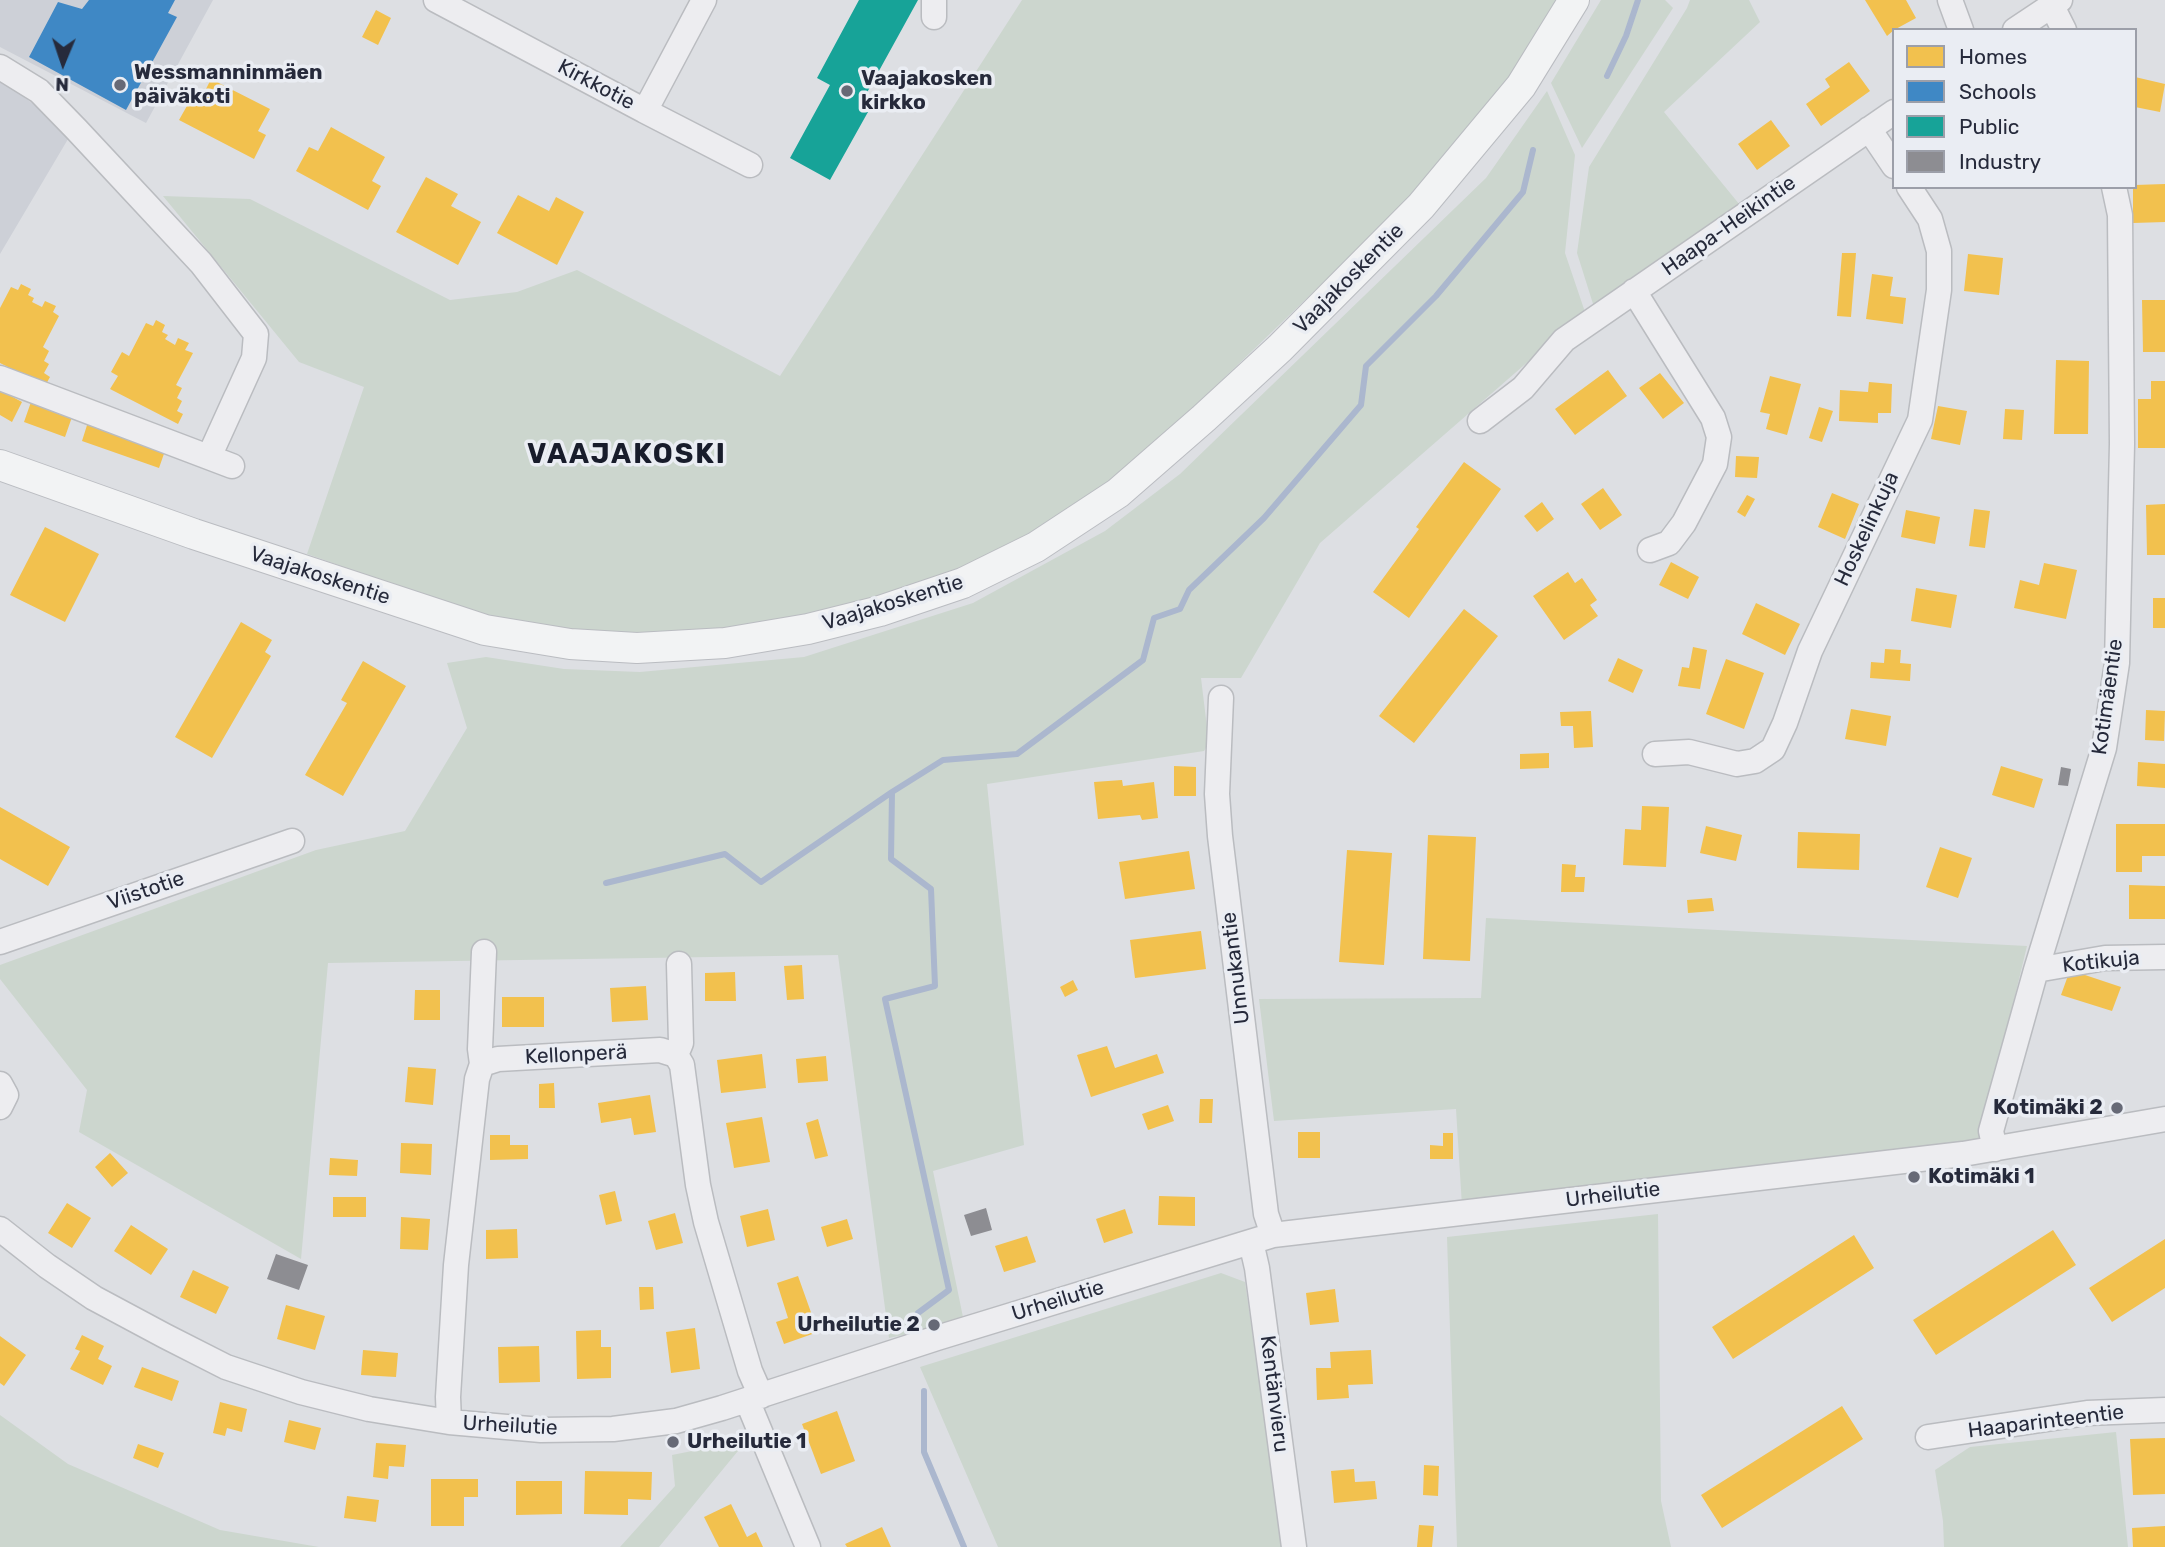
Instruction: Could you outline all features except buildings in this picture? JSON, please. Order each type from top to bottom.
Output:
[{"type":"main road","name":"Vaajakoskentie","points":[[0,465],[194,534],[485,630],[570,645],[637,648],[725,643],[808,629],[880,611],[963,583],[1036,547],[1118,493],[1204,418],[1280,348],[1421,206],[1521,86],[1574,0]]},
{"type":"street","name":"Kirkkotie","points":[[436,0],[645,111],[704,0]]},
{"type":"street","points":[[1950,0],[1960,28]]},
{"type":"street","points":[[2018,28],[2056,3],[2063,28]]},
{"type":"street","points":[[0,67],[39,91],[76,129],[201,263],[256,334],[254,358],[209,457]]},
{"type":"street","points":[[645,111],[750,164]]},
{"type":"street","name":"Haapa-Heikintie","points":[[1480,421],[1523,387],[1564,340],[1892,113]]},
{"type":"street","points":[[1869,129],[1892,163]]},
{"type":"street","name":"Hoskelinkuja","points":[[1655,754],[1689,752],[1737,764],[1755,761],[1773,749],[1786,723],[1810,651],[1920,420],[1939,290],[1939,251],[1930,219],[1910,189]]},
{"type":"street","name":"Kotimäentie","points":[[1995,1149],[1991,1131],[2036,970],[2104,748],[2118,663],[2122,444],[2120,215],[2114,189]]},
{"type":"street","points":[[1634,292],[1713,418],[1718,438],[1715,464],[1684,523],[1669,543],[1650,550]]},
{"type":"street","points":[[0,378],[232,466]]},
{"type":"street","name":"Unnukantie","points":[[1221,698],[1217,794],[1220,836],[1266,1214],[1262,1238]]},
{"type":"street","name":"Viistotie","points":[[0,942],[292,841]]},
{"type":"street","points":[[449,1422],[448,1397],[456,1265],[477,1079],[482,1064],[480,1049],[484,953]]},
{"type":"street","name":"Kotikuja","points":[[2036,970],[2105,958],[2165,957]]},
{"type":"street","points":[[679,964],[681,1043],[676,1055],[682,1065],[698,1185],[706,1222],[750,1371],[754,1398],[808,1547]]},
{"type":"street","name":"Kellonperä","points":[[482,1064],[498,1059],[660,1050],[676,1055]]},
{"type":"street","points":[[0,1084],[6,1095],[0,1107]]},
{"type":"street","name":"Urheilutie","points":[[0,1229],[94,1298],[226,1367],[301,1392],[369,1409],[449,1422],[541,1430],[613,1429],[676,1421],[1262,1238],[1914,1161],[2165,1119]]},
{"type":"street","name":"Kentänvieru","points":[[1262,1238],[1257,1268],[1264,1401],[1294,1547]]},
{"type":"street","name":"Haaparinteentie","points":[[1928,1437],[2087,1413],[2165,1410]]},
{"type":"shaded area","name":"Wessmanninmäen päiväkoti","points":[[0,0],[213,0],[146,123],[0,47]]},
{"type":"shaded area","points":[[1022,0],[1560,0],[1510,78],[1413,196],[1114,484],[1035,537],[959,573],[879,600],[723,633],[573,634],[489,618],[307,554],[364,387],[299,362],[163,196],[250,199],[450,300],[517,292],[577,270],[780,376]]},
{"type":"shaded area","points":[[1601,0],[1665,0],[1673,8],[1582,148],[1551,83]]},
{"type":"shaded area","points":[[1690,0],[1749,0],[1760,22],[1664,112],[1744,210],[1594,307],[1577,253],[1589,167]]},
{"type":"shaded area","points":[[0,78],[71,134],[0,254]]},
{"type":"shaded area","points":[[1547,91],[1575,155],[1565,253],[1585,312],[1320,543],[1241,678],[1201,678],[1209,744],[1204,751],[987,784],[1024,1145],[933,1171],[964,1322],[889,1338],[838,955],[328,963],[301,1259],[79,1132],[87,1090],[0,979],[0,965],[316,850],[405,831],[467,728],[447,663],[486,657],[564,669],[640,672],[804,657],[973,603],[1105,531],[1180,474],[1486,178]]},
{"type":"shaded area","points":[[1486,918],[2027,946],[1978,1149],[1462,1206],[1456,1109],[1274,1121],[1259,999],[1481,998]]},
{"type":"shaded area","points":[[1658,1214],[1661,1501],[1671,1547],[1457,1547],[1447,1237]]},
{"type":"shaded area","points":[[1221,1273],[1245,1282],[1283,1547],[998,1547],[920,1367]]},
{"type":"shaded area","points":[[0,1415],[68,1464],[220,1530],[319,1547],[0,1547]]},
{"type":"shaded area","points":[[2116,1432],[2128,1547],[1944,1547],[1935,1470],[1970,1447]]},
{"type":"shaded area","points":[[747,1440],[659,1547],[620,1547],[675,1486],[672,1455]]},
{"type":"waterway","points":[[1607,76],[1626,36],[1638,0]]},
{"type":"waterway","points":[[918,1313],[949,1290],[885,999],[935,986],[931,889],[891,859],[892,792],[943,760],[1017,754],[1143,660],[1154,618],[1180,609],[1189,590],[1264,518],[1361,405],[1366,366],[1436,296],[1523,192],[1533,150]]},
{"type":"waterway","points":[[606,883],[725,854],[761,882],[892,792]]},
{"type":"waterway","points":[[924,1391],[924,1452],[964,1547]]},
{"type":"place","name":"Wessmanninmäen päiväkoti","points":[[120,85]]},
{"type":"place","name":"Vaajakosken kirkko","points":[[847,91]]},
{"type":"place","name":"Kotimäki 2","points":[[2117,1108]]},
{"type":"place","name":"Kotimäki 1","points":[[1914,1177]]},
{"type":"place","name":"Urheilutie 2","points":[[934,1325]]},
{"type":"place","name":"Urheilutie 1","points":[[673,1442]]},
{"type":"district","name":"VAAJAKOSKI","points":[[627,455]]}]
